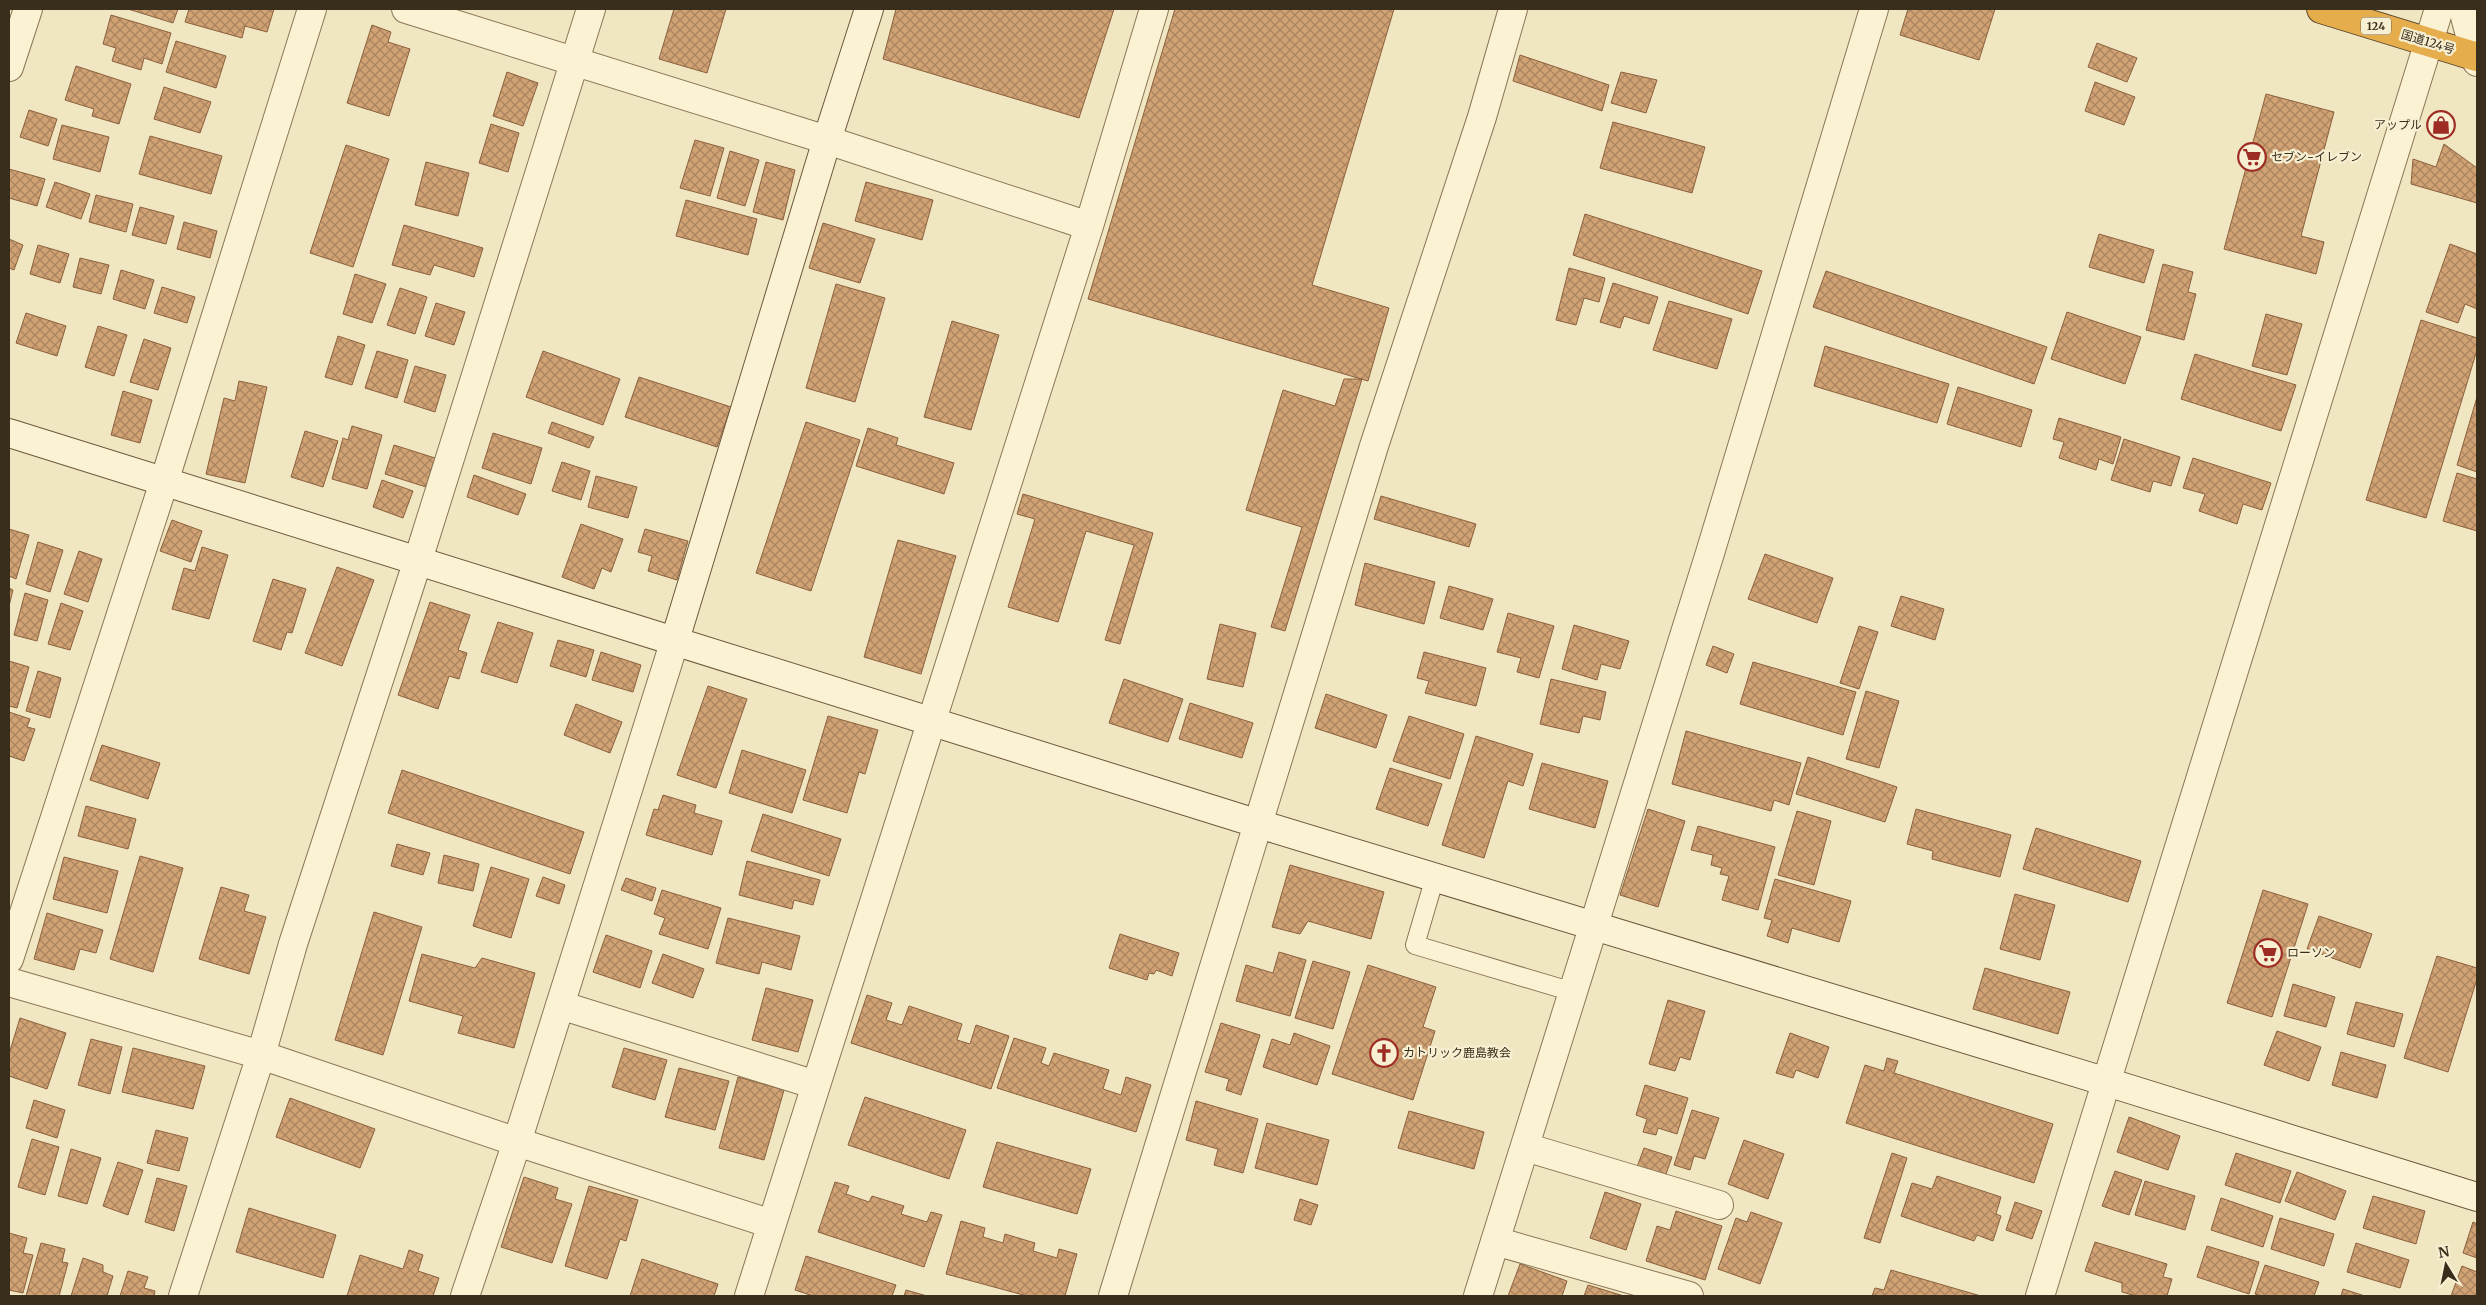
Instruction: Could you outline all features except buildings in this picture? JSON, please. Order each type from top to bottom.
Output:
[{"type":"highway","name":"国道124号","points":[[2321,9],[2477,58]]},
{"type":"street","points":[[9,67],[28,9]]},
{"type":"street","points":[[9,959],[164,482],[312,9]]},
{"type":"street","points":[[406,9],[826,140],[1089,226]]},
{"type":"street","points":[[183,1296],[261,1055],[293,944],[418,560],[591,9]]},
{"type":"street","points":[[465,1296],[517,1142],[675,640],[826,140],[869,9]]},
{"type":"street","points":[[749,1296],[1089,226],[1154,9]]},
{"type":"street","points":[[1113,1296],[1374,446],[1482,118],[1513,9]]},
{"type":"street","points":[[1478,1296],[1710,552],[1874,9]]},
{"type":"street","points":[[2040,1296],[2440,9]]},
{"type":"street","points":[[2463,9],[2477,58]]},
{"type":"street","points":[[9,432],[1259,824],[2107,1082],[2477,1197]]},
{"type":"street","points":[[9,982],[261,1055],[517,1142],[772,1224]]},
{"type":"street","points":[[560,1005],[816,1085]]},
{"type":"street","points":[[1525,1147],[1719,1205]]},
{"type":"street","points":[[1496,1241],[1689,1296]]},
{"type":"lane","points":[[1435,877],[1415,944],[1573,992]]},
{"type":"place","name":"アップル","points":[[2441,125]]},
{"type":"place","name":"セブン-イレブン","points":[[2252,157]]},
{"type":"place","name":"ローソン","points":[[2268,953]]},
{"type":"place","name":"カトリック鹿島教会","points":[[1384,1053]]}]
